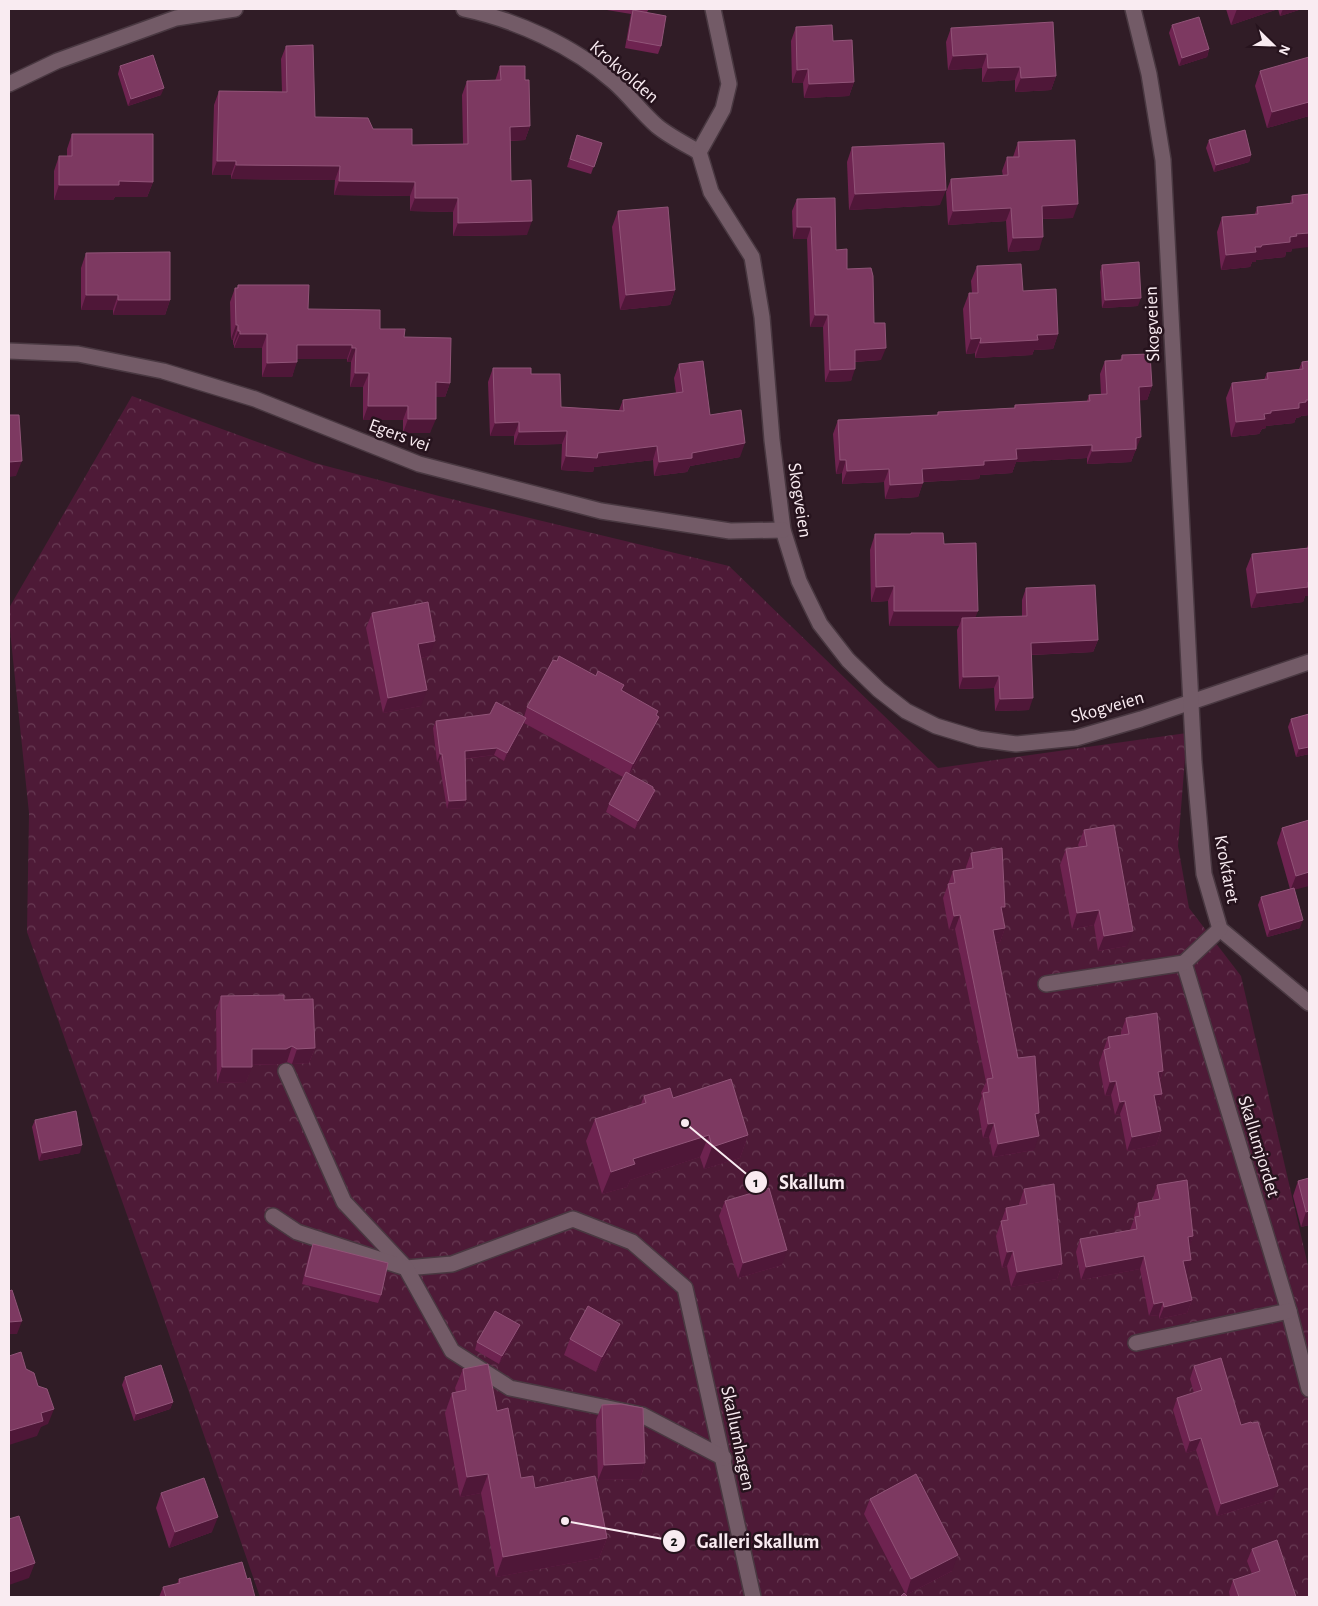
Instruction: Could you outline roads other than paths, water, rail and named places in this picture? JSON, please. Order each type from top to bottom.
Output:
[{"type":"street","points":[[9,84],[57,61],[176,18],[235,9]]},
{"type":"street","name":"Krokvolden","points":[[464,9],[504,20],[579,54],[614,81],[658,127],[698,152]]},
{"type":"street","points":[[698,152],[723,108],[729,84],[713,9]]},
{"type":"street","name":"Skogveien","points":[[1133,9],[1149,74],[1163,160],[1178,473],[1192,701]]},
{"type":"street","name":"Skogveien","points":[[698,152],[711,192],[752,257],[762,317],[772,440],[783,530],[800,581],[820,624],[848,660],[879,690],[906,711],[936,726],[979,739],[1016,744],[1076,738],[1141,719],[1309,662]]},
{"type":"street","name":"Egers vei","points":[[9,351],[78,354],[163,370],[256,399],[419,464],[601,511],[730,531],[783,530]]},
{"type":"street","name":"Krokfaret","points":[[1192,701],[1194,762],[1204,874],[1220,929],[1309,1003]]},
{"type":"street","points":[[1046,984],[1184,963],[1220,929]]},
{"type":"street","name":"Skallumjordet","points":[[1184,963],[1289,1311],[1309,1389]]},
{"type":"street","points":[[286,1070],[344,1202],[406,1268],[452,1351],[510,1388],[642,1415],[724,1458]]},
{"type":"street","points":[[273,1216],[297,1232],[406,1268]]},
{"type":"street","name":"Skallumhagen","points":[[406,1268],[452,1264],[573,1219],[632,1242],[686,1288],[753,1597]]},
{"type":"street","points":[[1136,1343],[1289,1311]]},
{"type":"place","name":"Skallum","points":[[685,1123]]},
{"type":"place","name":"Galleri Skallum","points":[[565,1521]]}]
